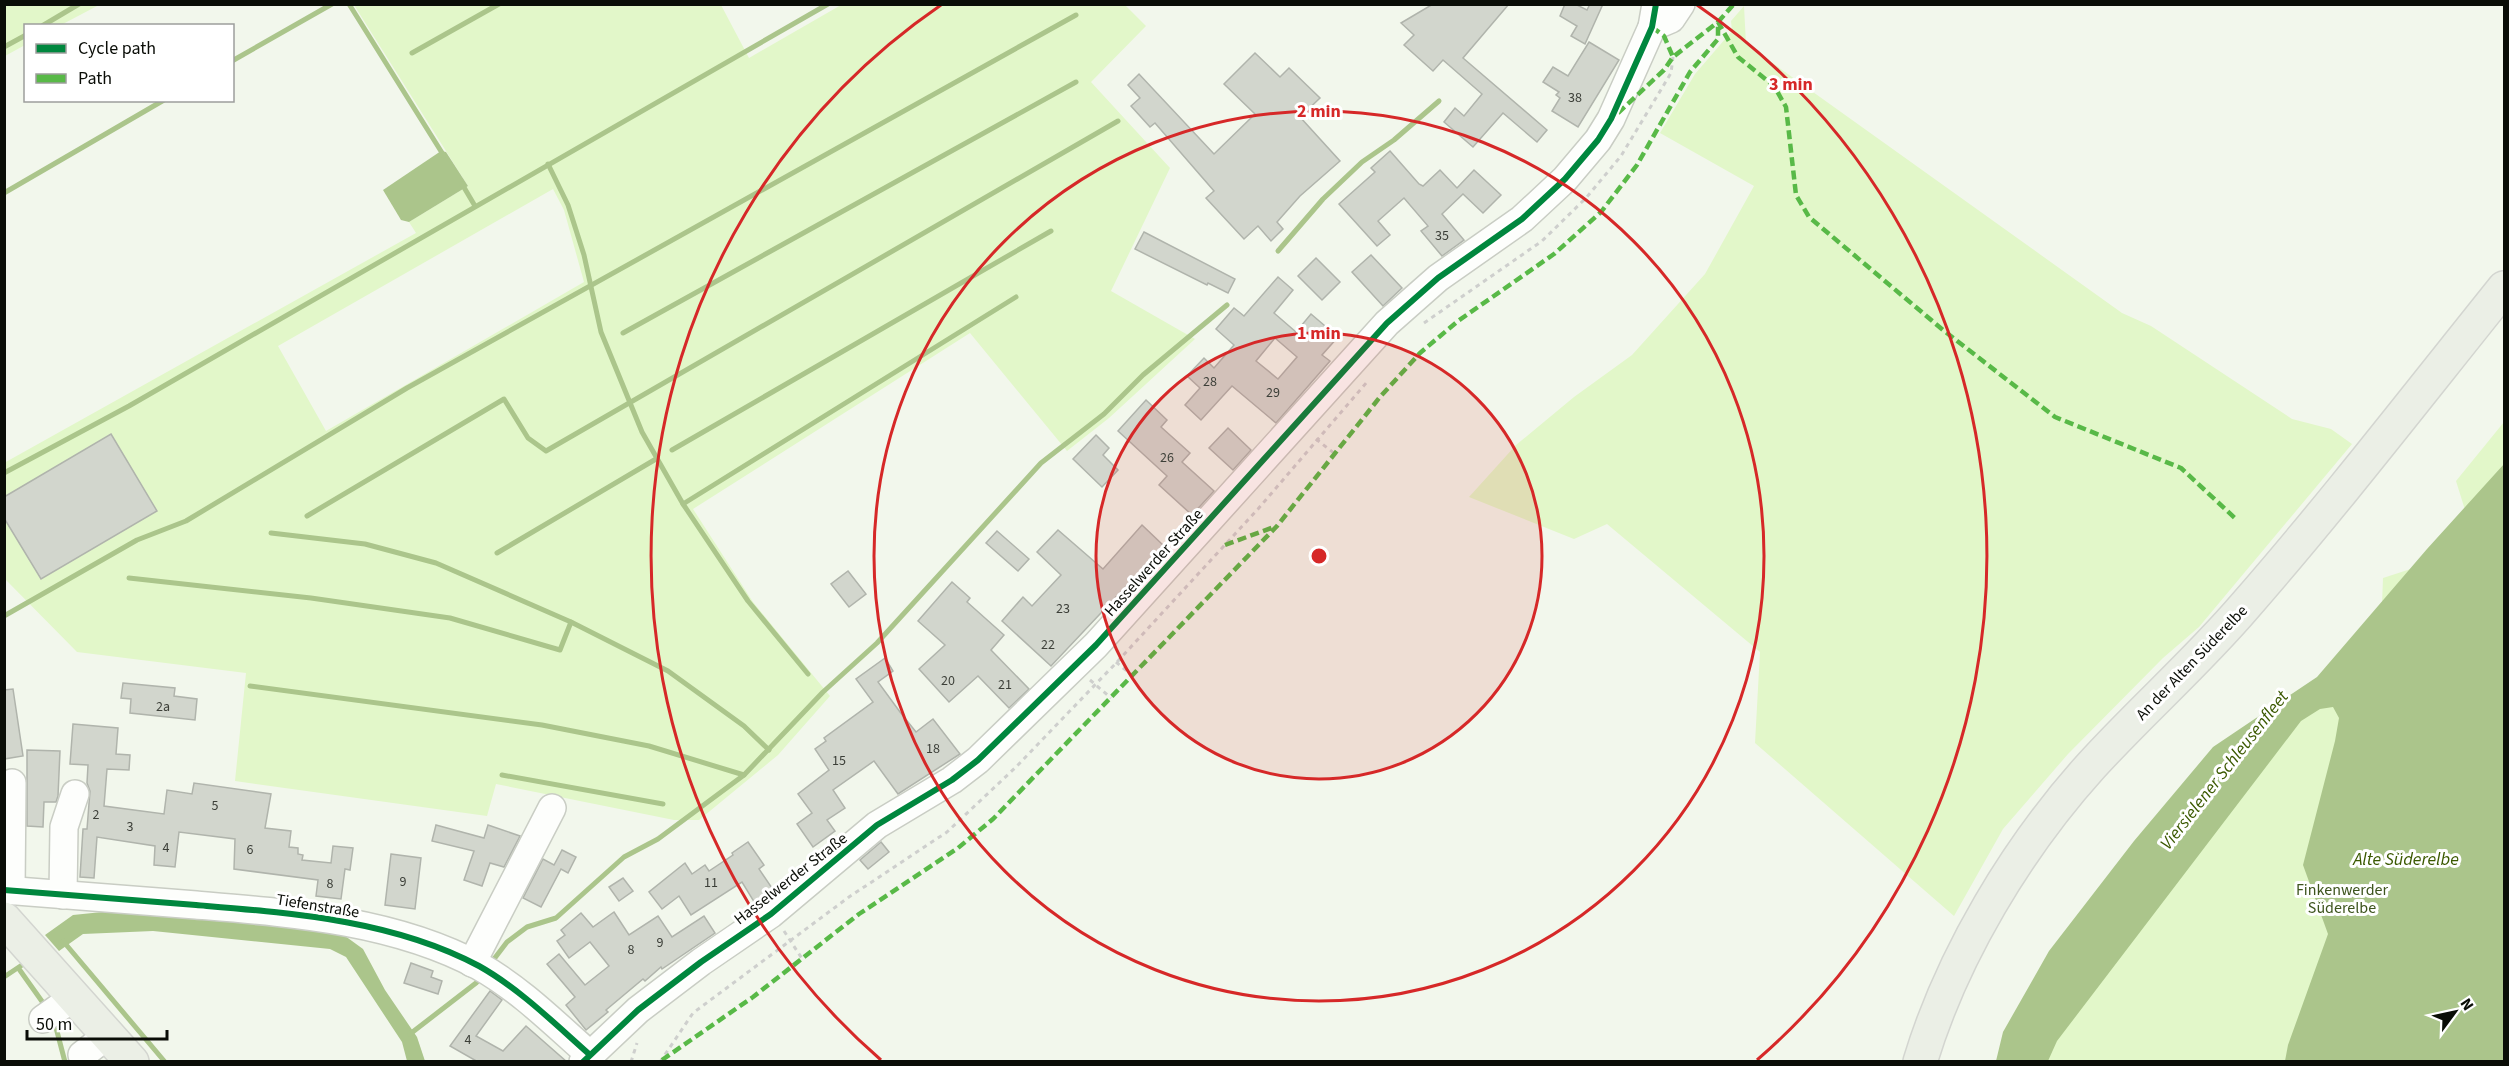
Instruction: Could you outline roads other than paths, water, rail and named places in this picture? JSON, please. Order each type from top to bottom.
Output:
[{"type":"main road","name":"An der Alten Süderelbe","points":[[1920,1062],[1943,998],[1971,940],[2000,890],[2055,811],[2089,769],[2221,633],[2314,525],[2505,288]]},
{"type":"main road","points":[[11,910],[59,1008],[108,1035],[132,1062]]},
{"type":"street","points":[[1654,16],[1671,19],[1681,4]]},
{"type":"street","name":"Hasselwerder Straße","points":[[586,1058],[639,1010],[701,962],[771,914],[877,825],[935,792],[978,760],[1034,708],[1096,645],[1387,323],[1438,278],[1522,219],[1565,179],[1598,140],[1611,119],[1654,16]]},
{"type":"street","points":[[11,910],[12,783]]},
{"type":"street","points":[[63,894],[64,827],[75,794]]},
{"type":"street","points":[[482,969],[552,807]]},
{"type":"street","name":"Tiefenstraße","points":[[11,910],[63,894],[271,911],[356,923],[421,942],[482,969],[586,1058]]},
{"type":"street","points":[[81,1055],[108,1035]]},
{"type":"water","points":[[441,151],[446,152],[468,186],[409,222],[401,220],[383,190]]},
{"type":"water","name":"Alte Süderelbe","points":[[2504,464],[2504,1061],[2285,1061],[2288,1045],[2328,934],[2303,865],[2335,741],[2339,718],[2333,707],[2320,709],[2301,721],[2057,1041],[2048,1061],[1996,1061],[2003,1032],[2049,951],[2134,841],[2213,747],[2317,677]]},
{"type":"water","points":[[122,910],[292,925],[341,933],[363,949],[385,990],[417,1037],[425,1061],[407,1061],[402,1042],[346,957],[330,949],[153,931],[83,934],[59,951],[45,935],[73,915]]},
{"type":"waterway","points":[[45,24],[79,4]]},
{"type":"waterway","points":[[234,60],[332,4]]},
{"type":"waterway","points":[[349,4],[444,156]]},
{"type":"waterway","points":[[412,53],[499,4]]},
{"type":"waterway","points":[[4,473],[129,406],[828,4]]},
{"type":"waterway","points":[[4,616],[137,540],[186,521],[407,388],[1076,15]]},
{"type":"waterway","points":[[4,47],[24,36]]},
{"type":"waterway","points":[[623,333],[1076,82]]},
{"type":"waterway","points":[[1278,251],[1323,199],[1362,162],[1394,140],[1439,101]]},
{"type":"waterway","points":[[4,193],[161,102]]},
{"type":"waterway","points":[[307,516],[504,399],[528,438],[546,451],[1118,121]]},
{"type":"waterway","points":[[548,164],[568,205],[584,255],[601,332],[642,432],[683,504],[748,601],[808,674]]},
{"type":"waterway","points":[[462,184],[475,206]]},
{"type":"waterway","points":[[672,450],[1051,231]]},
{"type":"waterway","points":[[683,504],[1016,297]]},
{"type":"waterway","points":[[491,963],[507,942],[527,927],[556,918],[624,857],[658,839],[744,775],[823,692],[877,643],[1041,463],[1104,414],[1143,375],[1227,305]]},
{"type":"waterway","points":[[497,553],[656,459]]},
{"type":"waterway","points":[[271,533],[365,544],[436,563],[571,622],[668,671],[744,726],[769,750]]},
{"type":"waterway","points":[[129,578],[311,598],[450,618],[560,650],[571,622]]},
{"type":"waterway","points":[[250,686],[542,725],[649,746],[744,775]]},
{"type":"waterway","points":[[502,775],[663,804]]},
{"type":"waterway","points":[[63,941],[165,1062]]},
{"type":"waterway","points":[[4,977],[28,961]]},
{"type":"waterway","points":[[19,969],[46,1007]]},
{"type":"waterway","points":[[410,1034],[482,976]]},
{"type":"waterway","points":[[54,1020],[65,1062]]},
{"type":"water label","name":"Viersielener Schleusenfleet","points":[[2224,770]]},
{"type":"park label","name":"Finkenwerder Süderelbe","points":[[2342,898]]}]
